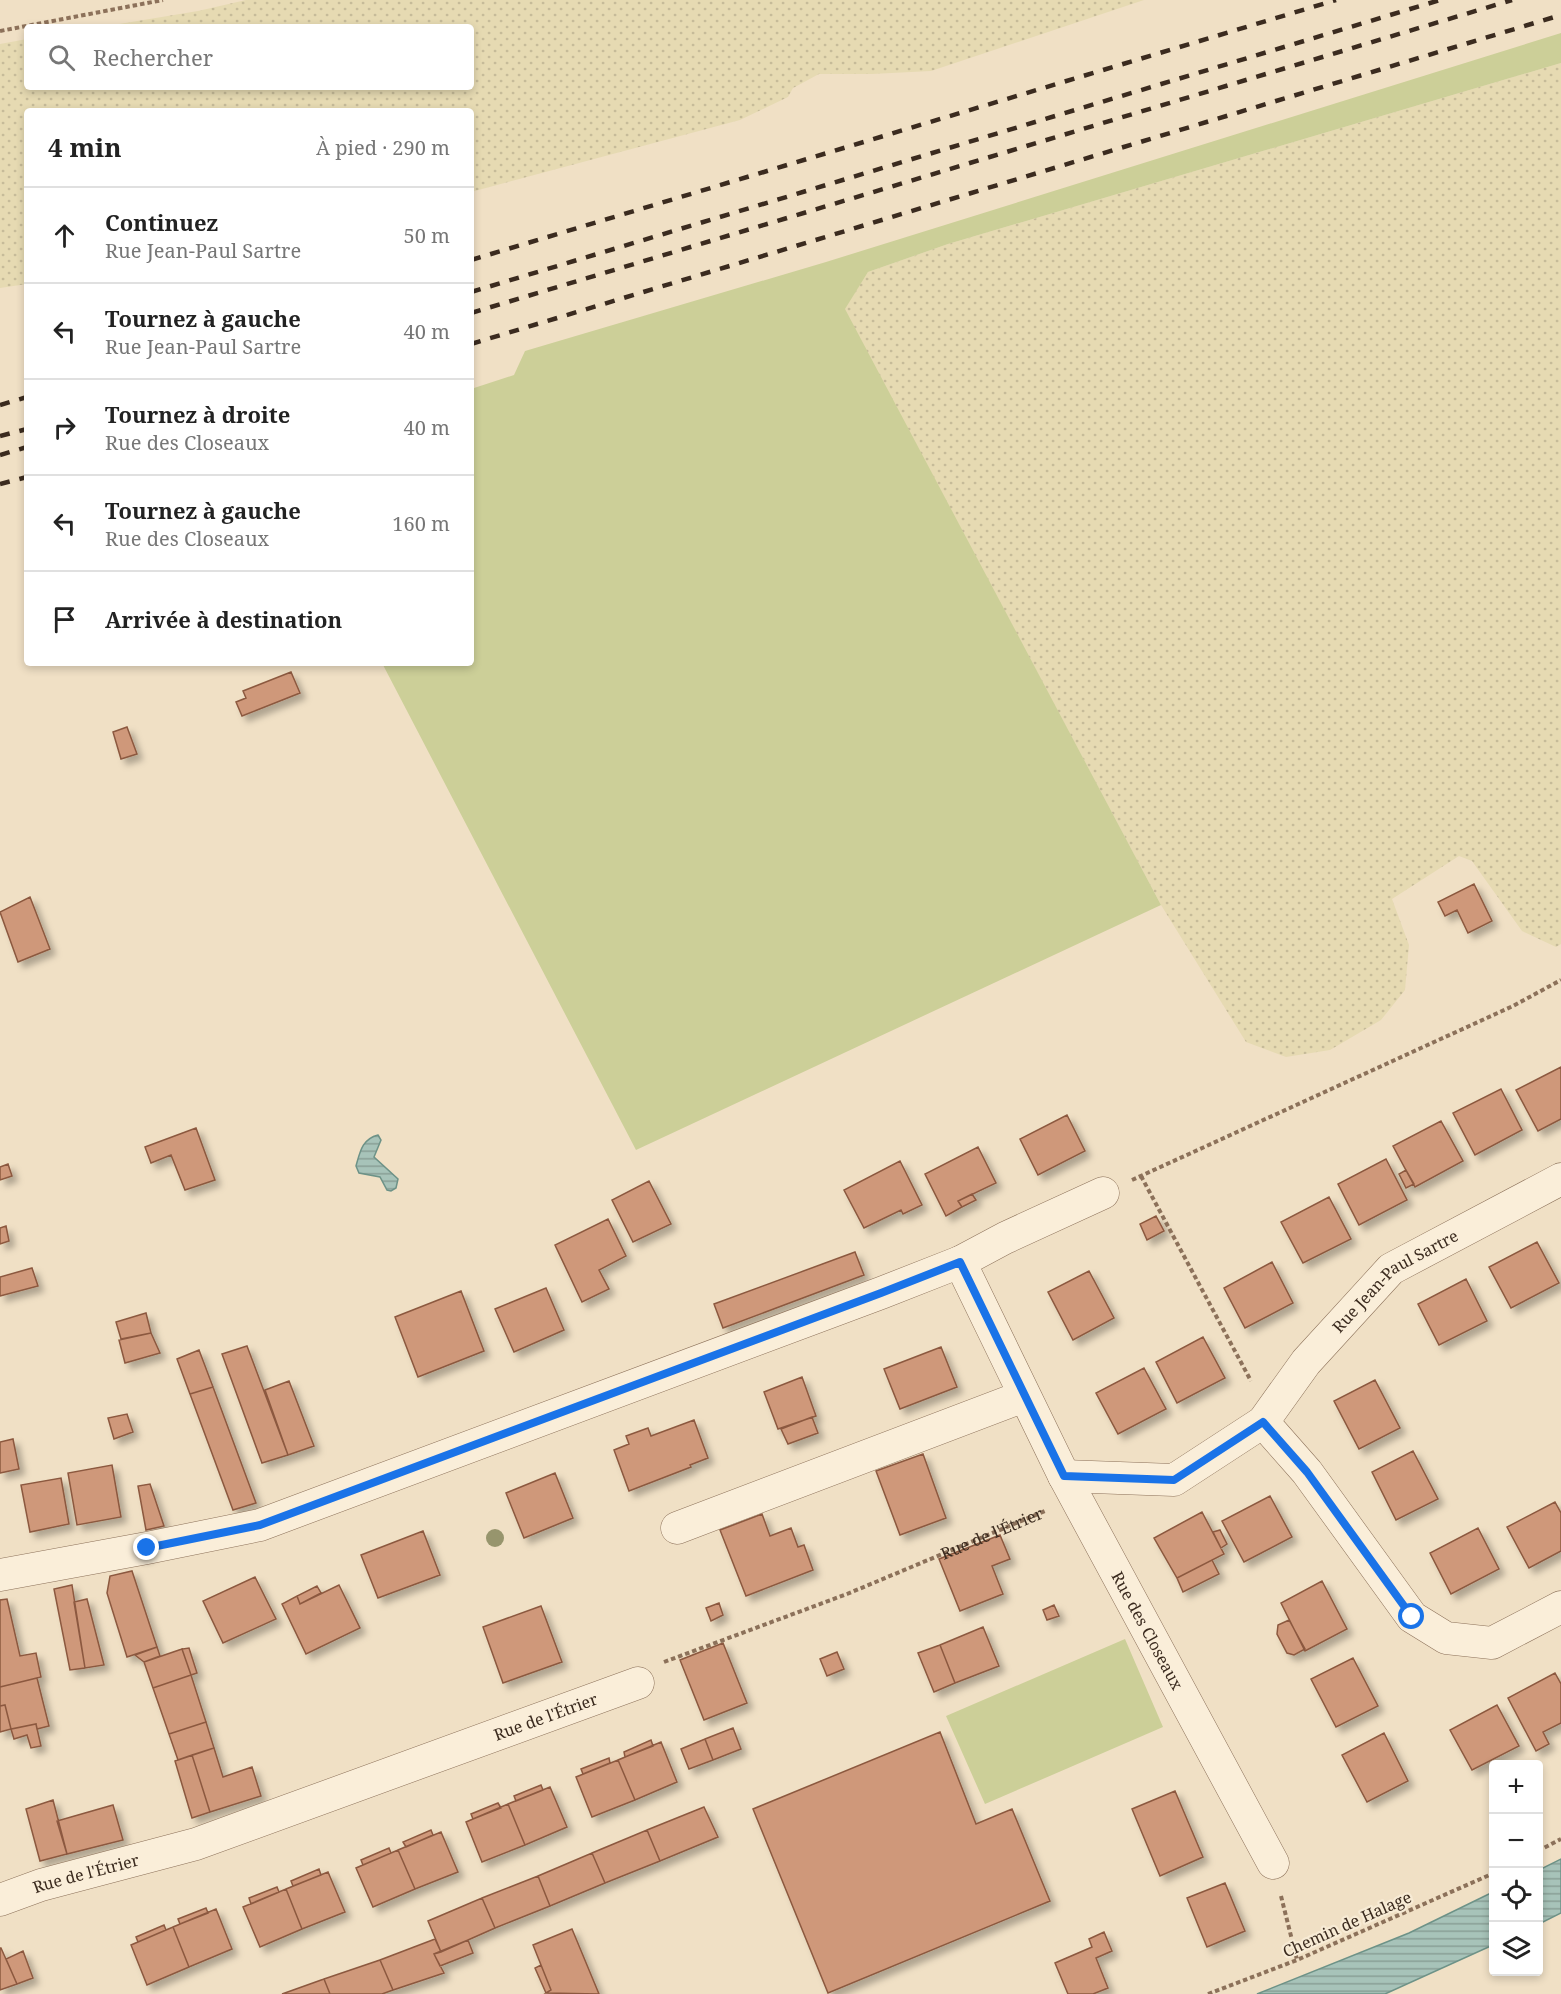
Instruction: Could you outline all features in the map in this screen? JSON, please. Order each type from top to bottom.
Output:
[{"type":"street","name":"Rue Jean-Paul Sartre","points":[[1070,1487],[1174,1480],[1263,1422],[1306,1362],[1391,1269],[1561,1179]]},
{"type":"street","points":[[0,1575],[260,1525],[960,1262],[1005,1238],[1103,1193]]},
{"type":"street","name":"Rue des Closeaux","points":[[960,1262],[1070,1487],[1273,1863]]},
{"type":"street","points":[[677,1528],[1024,1396]]},
{"type":"street","points":[[1263,1422],[1307,1472],[1412,1617],[1446,1638],[1492,1643],[1561,1608]]},
{"type":"street","name":"Rue de l'Étrier","points":[[0,1900],[41,1885],[196,1844],[638,1683]]},
{"type":"path","points":[[41,24],[163,0]]},
{"type":"path","points":[[0,32],[24,27]]},
{"type":"path","points":[[1103,1193],[1514,1006],[1561,980]]},
{"type":"path","points":[[1142,1176],[1255,1388],[1263,1422]]},
{"type":"path","name":"Rue de l'Étrier","points":[[638,1683],[649,1668],[847,1594],[1070,1487]]},
{"type":"path","points":[[1543,1849],[1561,1839]]},
{"type":"path","points":[[1273,1863],[1297,1960]]},
{"type":"path","name":"Chemin de Halage","points":[[1208,1994],[1297,1960],[1489,1875]]},
{"type":"shaded area","points":[[246,0],[1144,0],[931,71],[819,74],[793,88],[788,97],[740,120],[474,191],[474,108],[24,108],[24,284],[0,288],[0,44],[24,40],[24,90],[474,90],[474,24],[119,24],[198,11]]},
{"type":"shaded area","points":[[1561,63],[1561,944],[1556,947],[1522,931],[1472,861],[1459,856],[1392,899],[1409,945],[1405,990],[1381,1020],[1330,1050],[1286,1057],[1246,1042],[1161,905],[844,309],[868,272],[948,244]]},
{"type":"green space","points":[[1561,33],[1561,63],[948,244],[868,272],[845,309],[1161,905],[636,1150],[384,666],[474,666],[474,388],[514,375],[525,351],[826,262]]},
{"type":"green space","points":[[1125,1639],[1163,1727],[985,1804],[946,1716]]},
{"type":"water","points":[[378,1135],[381,1140],[374,1157],[398,1179],[396,1188],[391,1191],[387,1190],[380,1177],[359,1173],[356,1166],[365,1143]]},
{"type":"water","points":[[1561,1859],[1561,1913],[1543,1922],[1543,1868]]},
{"type":"water","points":[[1489,1894],[1489,1947],[1385,1994],[1257,1994],[1409,1933]]},
{"type":"building","points":[[291,672],[300,693],[242,716],[236,702],[246,698],[243,691]]},
{"type":"building","points":[[127,727],[137,754],[121,759],[113,732]]},
{"type":"building","points":[[1474,884],[1492,921],[1468,933],[1457,910],[1445,916],[1438,902]]},
{"type":"building","points":[[30,897],[50,949],[18,962],[0,912]]},
{"type":"building","points":[[1561,1067],[1561,1119],[1538,1131],[1516,1090]]},
{"type":"building","points":[[1501,1089],[1522,1130],[1475,1155],[1453,1113]]},
{"type":"building","points":[[1067,1115],[1085,1151],[1038,1175],[1020,1139]]},
{"type":"building","points":[[1441,1121],[1463,1161],[1415,1187],[1393,1146]]},
{"type":"building","points":[[196,1128],[215,1180],[185,1190],[171,1155],[151,1163],[145,1147]]},
{"type":"building","points":[[978,1147],[996,1183],[958,1201],[962,1207],[946,1216],[925,1174]]},
{"type":"building","points":[[1386,1159],[1407,1200],[1359,1225],[1338,1184]]},
{"type":"building","points":[[900,1161],[922,1205],[903,1214],[901,1210],[864,1228],[844,1190]]},
{"type":"building","points":[[8,1164],[12,1176],[0,1180],[0,1167]]},
{"type":"building","points":[[1406,1170],[1414,1184],[1406,1188],[1399,1174]]},
{"type":"building","points":[[649,1181],[671,1224],[633,1242],[612,1200]]},
{"type":"building","points":[[972,1194],[976,1200],[962,1207],[958,1201]]},
{"type":"building","points":[[1329,1197],[1351,1239],[1303,1263],[1281,1222]]},
{"type":"building","points":[[1156,1216],[1164,1231],[1147,1240],[1140,1224]]},
{"type":"building","points":[[608,1219],[626,1256],[599,1270],[609,1289],[582,1302],[555,1245]]},
{"type":"building","points":[[6,1226],[9,1241],[0,1244],[0,1228]]},
{"type":"building","points":[[1537,1242],[1559,1283],[1511,1308],[1489,1267]]},
{"type":"building","points":[[855,1252],[864,1275],[723,1328],[714,1304]]},
{"type":"building","points":[[1272,1262],[1293,1303],[1245,1328],[1224,1288]]},
{"type":"building","points":[[32,1268],[38,1286],[0,1296],[0,1277]]},
{"type":"building","points":[[1089,1271],[1114,1318],[1073,1340],[1048,1292]]},
{"type":"building","points":[[1466,1279],[1487,1321],[1439,1345],[1418,1304]]},
{"type":"building","points":[[546,1288],[564,1330],[514,1352],[495,1309]]},
{"type":"building","points":[[461,1291],[484,1351],[418,1377],[395,1317]]},
{"type":"building","points":[[146,1313],[151,1333],[121,1339],[116,1322]]},
{"type":"building","points":[[151,1333],[160,1353],[125,1363],[119,1340]]},
{"type":"building","points":[[1203,1337],[1225,1378],[1177,1403],[1156,1362]]},
{"type":"building","points":[[247,1346],[288,1455],[262,1463],[222,1354]]},
{"type":"building","points":[[941,1347],[957,1387],[900,1409],[884,1369]]},
{"type":"building","points":[[199,1350],[213,1387],[190,1394],[177,1359]]},
{"type":"building","points":[[1144,1368],[1166,1409],[1118,1434],[1096,1393]]},
{"type":"building","points":[[802,1377],[816,1416],[778,1429],[764,1392]]},
{"type":"building","points":[[1375,1380],[1400,1428],[1359,1449],[1334,1401]]},
{"type":"building","points":[[289,1381],[314,1446],[288,1455],[265,1390]]},
{"type":"building","points":[[213,1387],[256,1503],[233,1510],[190,1394]]},
{"type":"building","points":[[127,1414],[133,1432],[114,1439],[108,1418]]},
{"type":"building","points":[[812,1417],[818,1433],[788,1444],[781,1429]]},
{"type":"building","points":[[694,1420],[708,1458],[629,1491],[614,1450],[629,1444],[626,1436],[648,1428],[651,1436]]},
{"type":"building","points":[[13,1439],[19,1469],[0,1473],[0,1442]]},
{"type":"building","points":[[1413,1451],[1438,1499],[1396,1520],[1372,1472]]},
{"type":"building","points":[[923,1454],[946,1518],[900,1535],[876,1471]]},
{"type":"building","points":[[112,1465],[121,1517],[77,1525],[68,1473]]},
{"type":"building","points":[[555,1473],[573,1518],[524,1538],[506,1493]]},
{"type":"building","points":[[61,1478],[69,1524],[30,1532],[21,1485]]},
{"type":"building","points":[[150,1484],[164,1526],[146,1530],[138,1486]]},
{"type":"building","points":[[1270,1496],[1292,1537],[1244,1562],[1222,1521]]},
{"type":"building","points":[[1555,1502],[1561,1513],[1561,1551],[1529,1568],[1507,1527]]},
{"type":"building","points":[[1202,1512],[1224,1554],[1177,1578],[1154,1538]]},
{"type":"building","points":[[762,1514],[770,1536],[791,1528],[798,1547],[804,1545],[813,1570],[746,1596],[720,1530]]},
{"type":"building","points":[[1478,1528],[1499,1569],[1451,1594],[1430,1553]]},
{"type":"building","points":[[1220,1530],[1227,1544],[1221,1548],[1213,1532]]},
{"type":"building","points":[[423,1531],[440,1575],[378,1598],[361,1555]]},
{"type":"building","points":[[1000,1535],[1010,1559],[992,1566],[1003,1594],[960,1611],[939,1559]]},
{"type":"building","points":[[1212,1560],[1219,1574],[1183,1592],[1177,1578]]},
{"type":"building","points":[[132,1571],[157,1647],[127,1657],[107,1593],[110,1576]]},
{"type":"building","points":[[255,1577],[276,1619],[223,1643],[203,1601]]},
{"type":"building","points":[[1322,1581],[1347,1629],[1305,1651],[1281,1603]]},
{"type":"building","points":[[72,1585],[85,1668],[70,1670],[54,1589]]},
{"type":"building","points":[[339,1585],[360,1628],[306,1654],[282,1604],[297,1596],[300,1604]]},
{"type":"building","points":[[317,1586],[321,1593],[300,1604],[297,1596]]},
{"type":"building","points":[[7,1599],[20,1656],[36,1653],[41,1677],[0,1687],[0,1600]]},
{"type":"building","points":[[87,1599],[104,1665],[85,1668],[74,1602]]},
{"type":"building","points":[[719,1603],[723,1615],[711,1621],[706,1608]]},
{"type":"building","points":[[1054,1605],[1059,1616],[1047,1620],[1043,1610]]},
{"type":"building","points":[[541,1606],[562,1662],[503,1683],[483,1627]]},
{"type":"building","points":[[1289,1620],[1305,1649],[1294,1655],[1287,1653],[1277,1634],[1278,1625]]},
{"type":"building","points":[[983,1627],[999,1666],[955,1683],[940,1645]]},
{"type":"building","points":[[723,1643],[747,1703],[704,1720],[680,1660]]},
{"type":"building","points":[[940,1645],[955,1683],[934,1692],[918,1653]]},
{"type":"building","points":[[157,1647],[160,1656],[144,1662],[135,1655]]},
{"type":"building","points":[[189,1648],[197,1673],[191,1675],[182,1649]]},
{"type":"building","points":[[182,1649],[191,1675],[153,1688],[144,1662]]},
{"type":"building","points":[[837,1652],[844,1669],[827,1676],[820,1659]]},
{"type":"building","points":[[1353,1658],[1378,1706],[1336,1727],[1311,1679]]},
{"type":"building","points":[[1555,1673],[1561,1684],[1561,1723],[1543,1732],[1549,1744],[1536,1751],[1508,1698]]},
{"type":"building","points":[[191,1675],[206,1722],[169,1734],[153,1688]]},
{"type":"building","points":[[37,1678],[49,1726],[37,1729],[36,1724],[11,1729],[5,1705],[0,1706],[0,1687]]},
{"type":"building","points":[[5,1705],[11,1729],[0,1732],[0,1706]]},
{"type":"building","points":[[1497,1705],[1519,1746],[1472,1770],[1450,1730]]},
{"type":"building","points":[[206,1722],[214,1748],[178,1760],[169,1734]]},
{"type":"building","points":[[36,1724],[41,1746],[31,1748],[27,1735],[14,1739],[11,1729]]},
{"type":"building","points":[[733,1728],[741,1749],[713,1760],[705,1739]]},
{"type":"building","points":[[940,1732],[976,1824],[1012,1809],[1050,1901],[828,1993],[753,1809]]},
{"type":"building","points":[[1384,1733],[1408,1781],[1367,1802],[1342,1755]]},
{"type":"building","points":[[705,1739],[713,1760],[689,1769],[681,1749]]},
{"type":"building","points":[[651,1740],[653,1746],[625,1757],[624,1752]]},
{"type":"building","points":[[661,1742],[677,1782],[635,1800],[618,1760]]},
{"type":"building","points":[[214,1748],[223,1777],[252,1767],[261,1796],[210,1812],[192,1755]]},
{"type":"building","points":[[192,1755],[210,1812],[192,1818],[175,1761]]},
{"type":"building","points":[[609,1758],[610,1763],[583,1774],[581,1769]]},
{"type":"building","points":[[618,1760],[635,1800],[592,1817],[576,1777]]},
{"type":"building","points":[[541,1785],[543,1790],[516,1801],[514,1796]]},
{"type":"building","points":[[550,1787],[567,1827],[525,1845],[508,1804]]},
{"type":"building","points":[[1175,1791],[1203,1857],[1160,1876],[1132,1809]]},
{"type":"building","points":[[53,1800],[67,1854],[40,1861],[26,1809]]},
{"type":"building","points":[[498,1803],[501,1808],[473,1819],[471,1814]]},
{"type":"building","points":[[508,1804],[525,1845],[482,1862],[466,1822]]},
{"type":"building","points":[[113,1805],[123,1840],[67,1854],[57,1821]]},
{"type":"building","points":[[704,1807],[718,1837],[660,1861],[647,1830]]},
{"type":"building","points":[[431,1830],[433,1835],[406,1847],[403,1842]]},
{"type":"building","points":[[647,1830],[660,1861],[605,1883],[592,1853]]},
{"type":"building","points":[[441,1832],[458,1872],[415,1889],[398,1850]]},
{"type":"building","points":[[389,1848],[391,1853],[363,1865],[361,1860]]},
{"type":"building","points":[[398,1850],[415,1889],[373,1907],[356,1868]]},
{"type":"building","points":[[592,1853],[605,1883],[550,1906],[538,1876]]},
{"type":"building","points":[[319,1869],[321,1875],[293,1886],[291,1881]]},
{"type":"building","points":[[328,1872],[345,1912],[302,1929],[286,1889]]},
{"type":"building","points":[[538,1876],[550,1906],[495,1928],[482,1898]]},
{"type":"building","points":[[1225,1883],[1245,1931],[1207,1947],[1187,1898]]},
{"type":"building","points":[[277,1887],[279,1892],[251,1904],[249,1898]]},
{"type":"building","points":[[286,1889],[302,1929],[260,1947],[243,1907]]},
{"type":"building","points":[[482,1898],[495,1928],[441,1952],[428,1921]]},
{"type":"building","points":[[206,1908],[208,1913],[180,1924],[178,1919]]},
{"type":"building","points":[[216,1909],[232,1949],[189,1967],[173,1927]]},
{"type":"building","points":[[164,1925],[166,1930],[138,1942],[136,1937]]},
{"type":"building","points":[[173,1927],[189,1967],[147,1985],[131,1945]]},
{"type":"building","points":[[572,1929],[599,1994],[546,1993],[551,1990],[533,1945]]},
{"type":"building","points":[[1104,1932],[1112,1951],[1096,1958],[1108,1988],[1093,1994],[1068,1994],[1055,1963],[1092,1947],[1089,1939]]},
{"type":"building","points":[[435,1939],[441,1952],[434,1954],[444,1973],[393,1990],[380,1960]]},
{"type":"building","points":[[468,1940],[473,1953],[440,1966],[434,1954]]},
{"type":"building","points":[[0,1948],[17,1984],[0,1990]]},
{"type":"building","points":[[23,1951],[33,1978],[17,1984],[6,1959]]},
{"type":"building","points":[[380,1960],[393,1990],[382,1994],[330,1994],[324,1979]]},
{"type":"building","points":[[541,1965],[551,1990],[546,1993],[535,1968]]},
{"type":"building","points":[[324,1979],[330,1994],[282,1994]]},
{"type":"railway","points":[[474,259],[1336,0]]},
{"type":"railway","points":[[474,291],[1440,0]]},
{"type":"railway","points":[[474,312],[1512,0]]},
{"type":"railway","points":[[474,343],[1561,15]]},
{"type":"railway","points":[[0,405],[24,398]]},
{"type":"railway","points":[[0,436],[24,430]]},
{"type":"railway","points":[[0,455],[24,448]]},
{"type":"railway","points":[[0,484],[24,478]]},
{"type":"route","points":[[147,1548],[260,1525],[960,1262],[1064,1476],[1174,1480],[1263,1422],[1307,1472],[1412,1617]]}]
